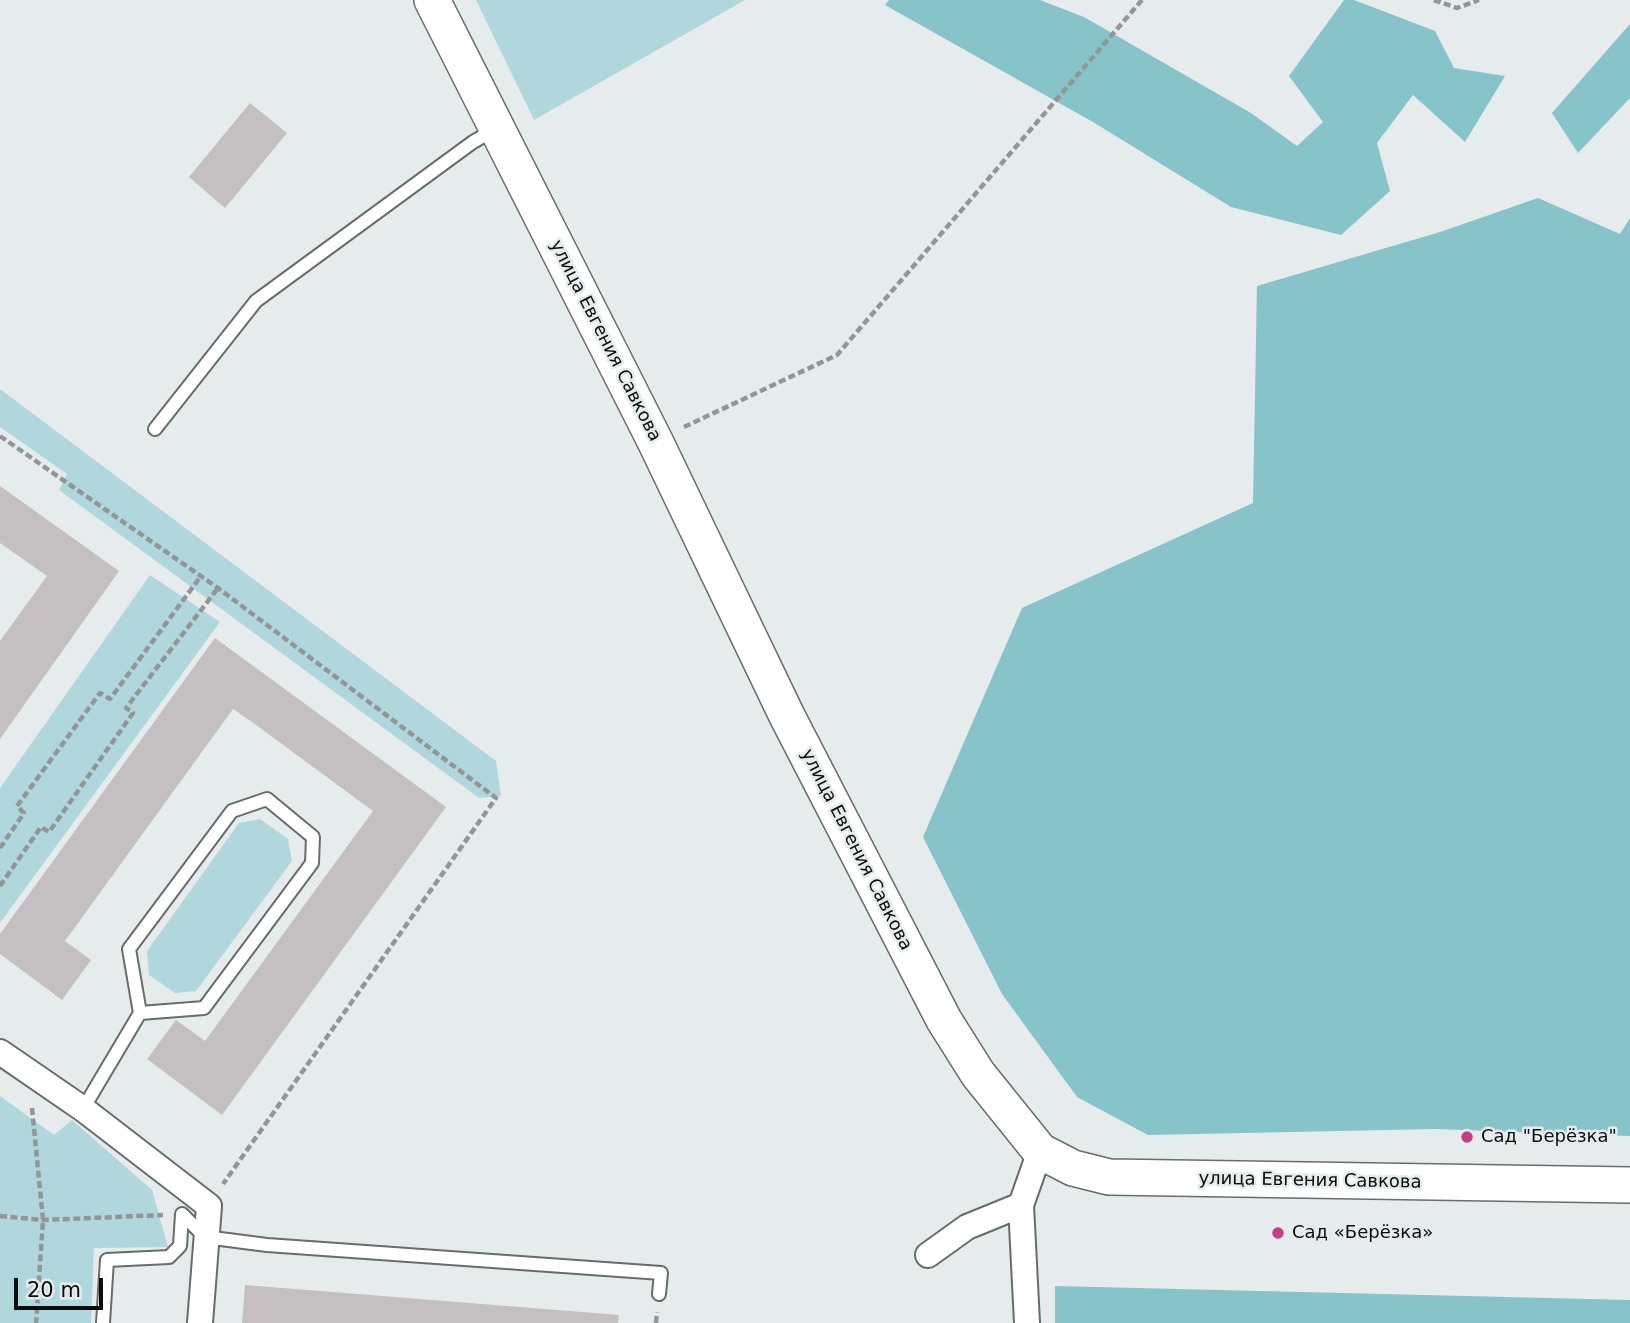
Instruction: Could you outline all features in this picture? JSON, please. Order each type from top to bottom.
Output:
[{"type":"main road","name":"улица Евгения Савкова","points":[[432,0],[655,441],[787,716],[944,1020],[978,1074],[1040,1151],[1073,1168],[1109,1177],[1630,1185]]},
{"type":"street","points":[[0,1052],[83,1109],[209,1206],[200,1323]]},
{"type":"street","points":[[1027,1323],[1021,1205],[1040,1151]]},
{"type":"street","points":[[928,1255],[967,1227],[1021,1205]]},
{"type":"lane","points":[[155,429],[256,301],[473,142],[498,128]]},
{"type":"lane","points":[[83,1109],[140,1013],[130,949],[232,811],[267,799],[313,837],[312,863],[204,1009],[140,1013]]},
{"type":"lane","points":[[182,1214],[205,1237],[267,1245],[661,1273],[659,1294]]},
{"type":"lane","points":[[103,1323],[107,1260],[169,1257],[180,1246],[182,1214]]},
{"type":"path","points":[[655,441],[837,355],[1142,0]]},
{"type":"path","points":[[1434,0],[1457,8],[1479,0]]},
{"type":"path","points":[[0,436],[218,588],[496,798],[209,1206]]},
{"type":"path","points":[[0,848],[24,813],[17,806],[100,693],[110,699],[201,576]]},
{"type":"path","points":[[0,886],[41,827],[49,832],[133,713],[126,708],[218,588]]},
{"type":"path","points":[[31,1095],[43,1220],[36,1323]]},
{"type":"path","points":[[0,1216],[43,1220],[182,1214]]},
{"type":"shaded area","points":[[476,0],[745,0],[534,120]]},
{"type":"shaded area","points":[[889,0],[1040,0],[1084,17],[1251,113],[1297,146],[1323,122],[1289,76],[1344,0],[1354,0],[1435,31],[1454,68],[1505,76],[1465,142],[1413,95],[1377,143],[1390,191],[1341,235],[1231,207],[1093,122],[885,5]]},
{"type":"shaded area","points":[[1630,24],[1630,98],[1578,153],[1552,113]]},
{"type":"shaded area","points":[[1538,198],[1620,234],[1630,218],[1630,1136],[1434,1129],[1148,1135],[1077,1097],[1002,994],[923,837],[1022,608],[1253,503],[1257,286],[1440,232]]},
{"type":"shaded area","points":[[0,389],[496,761],[501,796],[479,798],[59,490],[67,474],[0,427]]},
{"type":"shaded area","points":[[150,575],[220,622],[0,923],[0,788]]},
{"type":"shaded area","points":[[260,819],[288,839],[292,861],[196,991],[175,993],[149,975],[147,951],[239,823]]},
{"type":"shaded area","points":[[0,1096],[54,1135],[72,1120],[152,1190],[168,1247],[94,1248],[91,1323],[0,1323]]},
{"type":"shaded area","points":[[1055,1286],[1630,1300],[1630,1323],[1055,1323]]},
{"type":"building","points":[[250,103],[287,133],[225,208],[189,177]]},
{"type":"building","points":[[0,486],[119,571],[0,739],[0,641],[47,576],[0,543]]},
{"type":"building","points":[[215,638],[446,807],[222,1115],[147,1059],[176,1020],[205,1041],[373,811],[252,722],[233,709],[65,941],[91,960],[62,1000],[0,954],[0,934]]},
{"type":"building","points":[[245,1285],[619,1315],[618,1323],[242,1323]]},
{"type":"place","name":"Сад \"Берёзка\"","points":[[1467,1137]]},
{"type":"place","name":"Сад «Берёзка»","points":[[1278,1233]]}]
